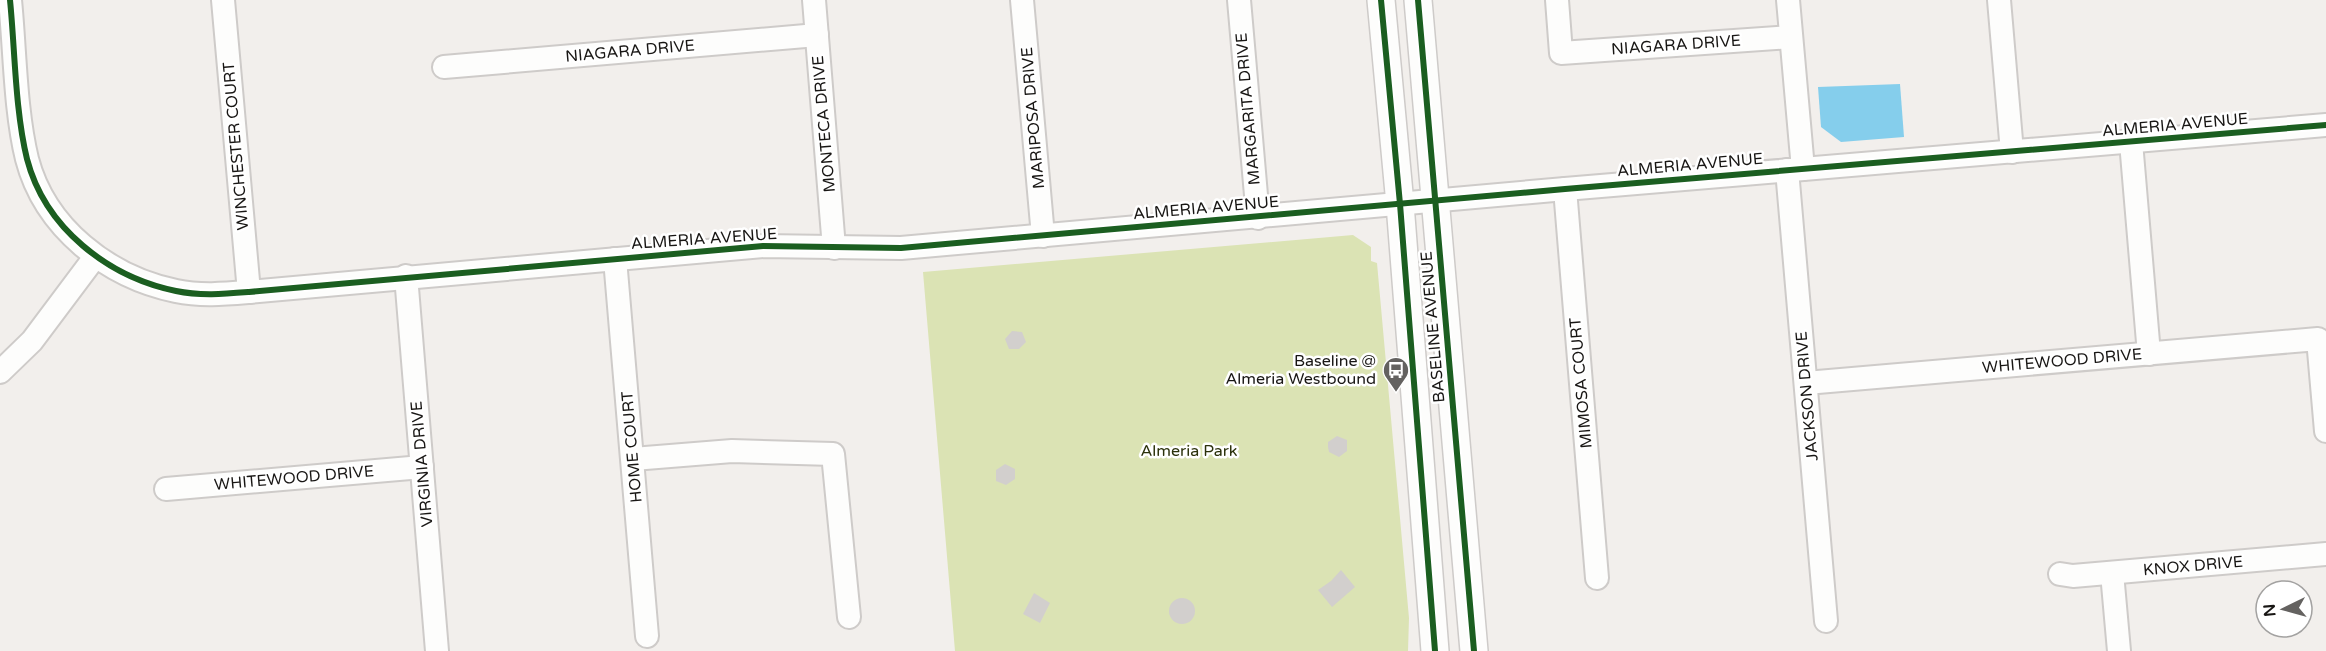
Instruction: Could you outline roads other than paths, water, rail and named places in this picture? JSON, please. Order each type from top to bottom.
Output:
[{"type":"main road","name":"BASELINE AVENUE","points":[[1381,0],[1400,204],[1435,651]]},
{"type":"main road","name":"BASELINE AVENUE","points":[[1419,0],[1474,651]]},
{"type":"street","name":"ALMERIA AVENUE","points":[[10,0],[9,93],[35,182],[50,209],[63,226],[96,257],[133,278],[177,291],[218,294],[763,246],[901,248],[1258,218],[1436,200],[2326,125]]},
{"type":"street","name":"WINCHESTER COURT","points":[[223,0],[249,292]]},
{"type":"street","name":"MONTECA DRIVE","points":[[814,0],[834,248]]},
{"type":"street","name":"MARIPOSA DRIVE","points":[[1022,0],[1043,236]]},
{"type":"street","name":"MARGARITA DRIVE","points":[[1239,0],[1258,218]]},
{"type":"street","name":"NIAGARA DRIVE","points":[[1557,0],[1561,53],[1791,37]]},
{"type":"street","name":"JACKSON DRIVE","points":[[1788,0],[1806,383],[1826,621]]},
{"type":"street","points":[[1999,0],[2012,152]]},
{"type":"street","name":"NIAGARA DRIVE","points":[[444,67],[817,35]]},
{"type":"street","points":[[2131,142],[2149,354]]},
{"type":"street","name":"MIMOSA COURT","points":[[1565,189],[1597,578]]},
{"type":"street","points":[[0,372],[32,341],[96,257]]},
{"type":"street","name":"HOME COURT","points":[[615,259],[647,636]]},
{"type":"street","name":"VIRGINIA DRIVE","points":[[406,276],[437,651]]},
{"type":"street","name":"WHITEWOOD DRIVE","points":[[1806,383],[2318,339],[2326,431]]},
{"type":"street","points":[[633,459],[732,451],[832,454],[849,616]]},
{"type":"street","name":"WHITEWOOD DRIVE","points":[[166,489],[422,467]]},
{"type":"street","name":"KNOX DRIVE","points":[[2060,574],[2073,576],[2326,554]]},
{"type":"street","points":[[2112,573],[2119,651]]},
{"type":"water","points":[[1900,84],[1904,137],[1841,142],[1821,127],[1818,87]]},
{"type":"place","name":"Baseline @ Almeria Westbound","points":[[1396,393]]},
{"type":"park label","name":"Almeria Park","points":[[1189,451]]}]
